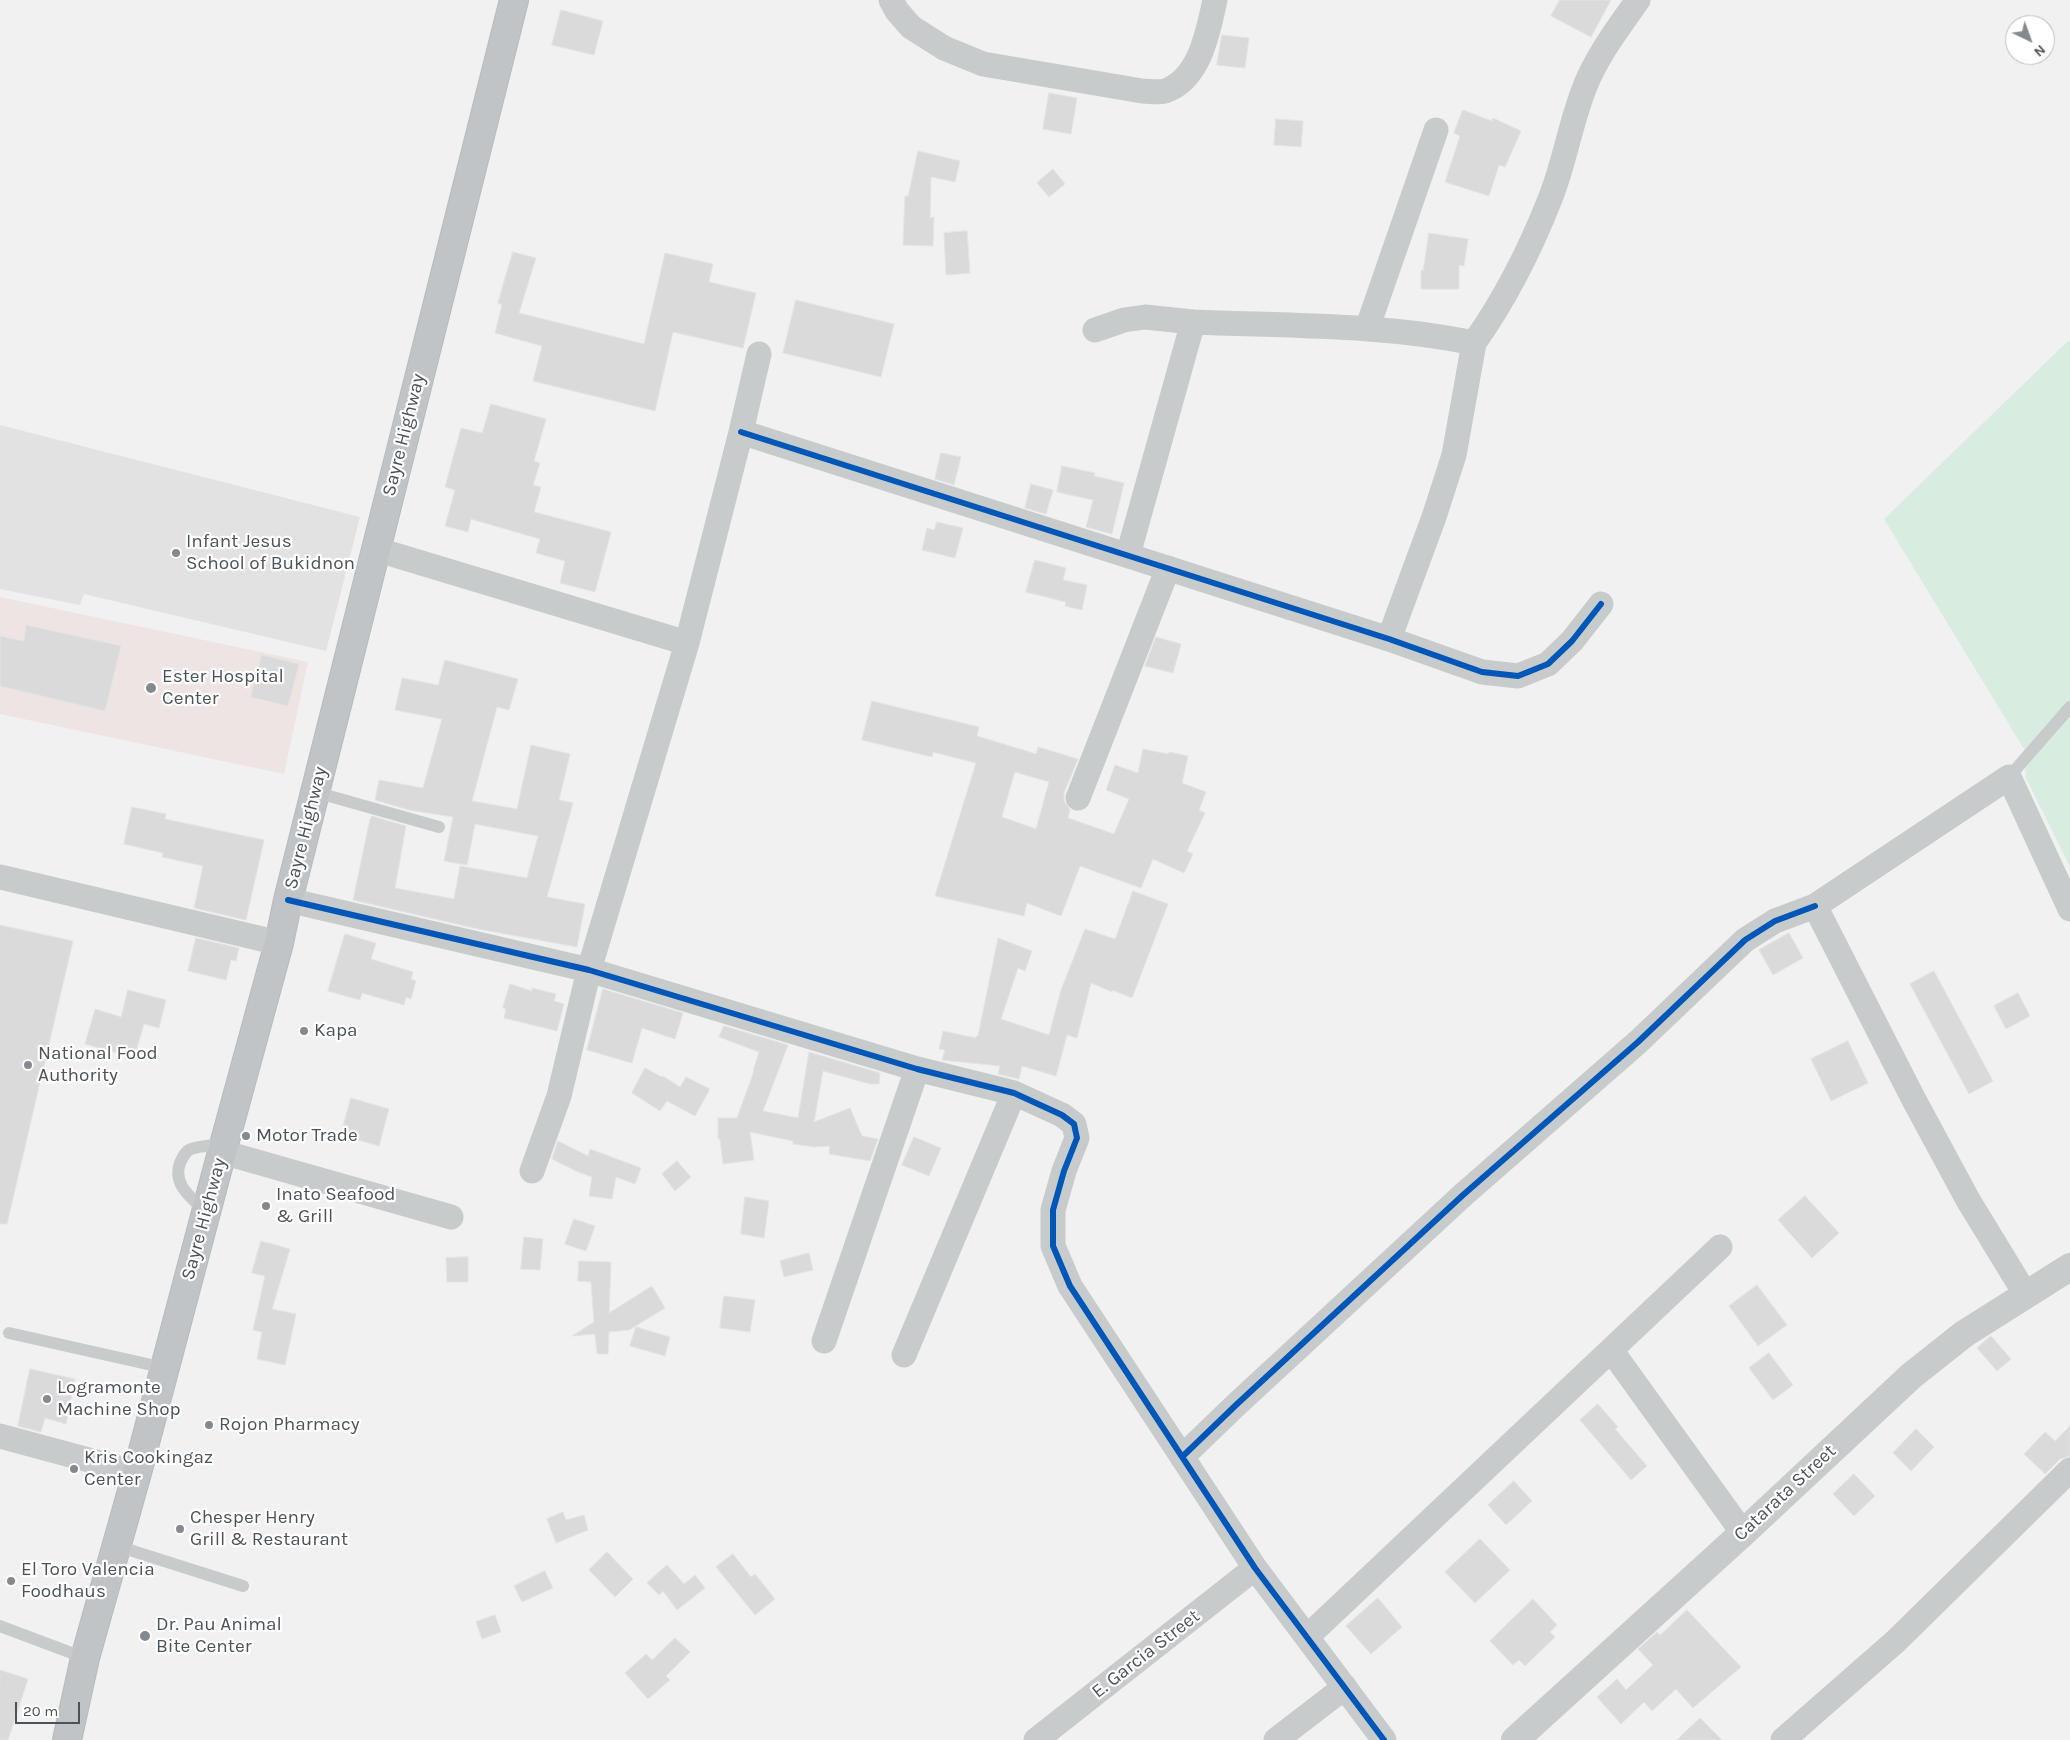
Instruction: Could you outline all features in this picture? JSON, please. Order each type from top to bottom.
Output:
[{"type":"highway","name":"Sayre Highway","points":[[67,1740],[85,1658],[279,944],[288,900],[375,549],[514,0]]},
{"type":"street","points":[[890,0],[911,27],[944,48],[983,64],[1142,91],[1163,92],[1181,83],[1193,68],[1209,30],[1215,0]]},
{"type":"street","points":[[1389,640],[1454,456],[1474,343],[1523,262],[1551,197],[1589,76],[1609,41],[1638,0]]},
{"type":"street","points":[[1367,329],[1436,130]]},
{"type":"street","points":[[1095,330],[1124,320],[1145,317],[1193,322],[1412,332],[1474,343]]},
{"type":"street","points":[[1128,555],[1193,322]]},
{"type":"street","points":[[532,1171],[559,1096],[588,970],[687,643],[760,354]]},
{"type":"street","points":[[741,432],[1128,555],[1482,672],[1518,676],[1548,664],[1572,641],[1601,604]]},
{"type":"street","points":[[375,549],[687,643]]},
{"type":"street","points":[[1078,798],[1168,568]]},
{"type":"street","points":[[1182,1458],[1236,1405],[1448,1209],[1625,1054],[1745,940],[1775,921],[1815,906],[2009,777],[2070,909]]},
{"type":"street","points":[[0,877],[279,944]]},
{"type":"street","points":[[288,900],[588,970],[916,1069],[1014,1094],[1062,1115],[1074,1124],[1077,1138],[1064,1171],[1053,1210],[1053,1246],[1070,1286],[1255,1568],[1308,1636],[1384,1740]]},
{"type":"street","points":[[1815,906],[1913,1098],[1963,1191],[2026,1295]]},
{"type":"street","points":[[824,1341],[916,1069]]},
{"type":"street","points":[[904,1355],[1014,1094]]},
{"type":"street","points":[[223,1148],[451,1217]]},
{"type":"street","points":[[1308,1636],[1720,1247]]},
{"type":"street","name":"Catarata Street","points":[[1516,1740],[1743,1533],[1911,1376],[1964,1334],[2070,1267]]},
{"type":"street","points":[[1611,1350],[1743,1533]]},
{"type":"street","points":[[0,1436],[137,1472]]},
{"type":"street","points":[[1783,1740],[1896,1641],[2070,1470]]},
{"type":"street","name":"E. Garcia Street","points":[[1036,1740],[1255,1568]]},
{"type":"street","points":[[1276,1740],[1345,1687]]},
{"type":"lane","points":[[2009,777],[2070,707]]},
{"type":"lane","points":[[315,792],[439,827]]},
{"type":"lane","points":[[206,1212],[182,1189],[178,1178],[178,1170],[184,1154],[190,1149],[223,1148]]},
{"type":"lane","points":[[10,1333],[165,1368]]},
{"type":"lane","points":[[116,1546],[244,1586]]},
{"type":"lane","points":[[0,1626],[85,1658]]},
{"type":"shaded area","name":"Infant Jesus School of Bukidnon","points":[[0,425],[360,517],[326,651],[84,594],[80,605],[0,589]]},
{"type":"shaded area","name":"Ester Hospital Center","points":[[0,597],[308,662],[284,774],[0,714]]},
{"type":"green space","points":[[2070,339],[2070,867],[2026,778],[2024,749],[1884,519]]},
{"type":"building","points":[[1560,0],[1611,0],[1591,37],[1551,16]]},
{"type":"building","points":[[561,10],[603,21],[594,55],[552,45]]},
{"type":"building","points":[[1222,35],[1249,38],[1245,68],[1217,65]]},
{"type":"building","points":[[1049,93],[1077,98],[1071,134],[1043,129]]},
{"type":"building","points":[[1463,110],[1492,121],[1493,118],[1521,131],[1505,167],[1499,165],[1489,196],[1445,182],[1460,136],[1454,133]]},
{"type":"building","points":[[1276,119],[1303,121],[1301,147],[1274,145]]},
{"type":"building","points":[[918,151],[960,161],[955,182],[931,177],[930,218],[934,217],[933,246],[903,245],[905,196],[908,196]]},
{"type":"building","points":[[1053,169],[1065,184],[1049,197],[1037,183]]},
{"type":"building","points":[[967,231],[970,273],[946,275],[944,233]]},
{"type":"building","points":[[1429,233],[1468,239],[1464,266],[1459,265],[1459,289],[1421,289],[1421,270],[1423,270]]},
{"type":"building","points":[[513,252],[536,258],[519,313],[644,344],[665,253],[713,264],[709,282],[756,293],[743,348],[673,332],[655,411],[533,381],[542,346],[495,333],[502,305],[498,303]]},
{"type":"building","points":[[796,300],[894,324],[881,377],[783,353]]},
{"type":"building","points":[[491,404],[546,419],[534,461],[540,463],[533,485],[541,487],[534,512],[611,532],[595,592],[560,583],[565,561],[536,553],[540,539],[471,519],[468,532],[445,526],[455,490],[445,487],[461,428],[482,433]]},
{"type":"building","points":[[941,453],[961,457],[954,485],[935,479]]},
{"type":"building","points":[[1062,466],[1095,473],[1094,476],[1124,483],[1112,534],[1086,527],[1093,500],[1057,492]]},
{"type":"building","points":[[1031,484],[1053,490],[1046,514],[1025,508]]},
{"type":"building","points":[[937,522],[963,528],[955,558],[922,550],[927,528],[934,530]]},
{"type":"building","points":[[1035,560],[1066,568],[1063,580],[1087,585],[1082,610],[1065,606],[1066,602],[1026,592]]},
{"type":"building","points":[[26,625],[121,646],[105,711],[0,686],[0,636],[24,641]]},
{"type":"building","points":[[1156,637],[1181,644],[1173,673],[1145,666]]},
{"type":"building","points":[[262,655],[299,664],[288,706],[251,697]]},
{"type":"building","points":[[445,660],[518,679],[509,710],[497,707],[472,801],[517,809],[531,745],[570,754],[559,800],[573,803],[547,897],[585,904],[577,947],[478,929],[353,900],[372,816],[406,826],[395,888],[454,899],[460,866],[527,878],[538,836],[475,824],[467,865],[444,861],[453,817],[409,810],[375,800],[379,780],[423,788],[442,719],[395,710],[402,678],[438,685]]},
{"type":"building","points":[[872,701],[979,727],[977,736],[1036,754],[1038,747],[1078,759],[1064,793],[1064,801],[1070,810],[1068,818],[1114,834],[1129,799],[1106,790],[1115,765],[1138,773],[1143,749],[1188,756],[1182,783],[1206,792],[1199,810],[1205,813],[1187,851],[1193,854],[1184,873],[1153,859],[1141,888],[1080,866],[1061,916],[1027,903],[1024,916],[935,896],[976,763],[933,752],[932,757],[862,740]],"holes":[[[1015,772],[1049,782],[1036,829],[1002,817]]]},
{"type":"building","points":[[132,807],[166,814],[165,819],[264,840],[246,920],[194,908],[203,866],[162,857],[163,853],[124,844]]},
{"type":"building","points":[[1133,891],[1168,904],[1132,998],[1091,983],[1077,1038],[1067,1035],[1056,1076],[1022,1066],[1019,1079],[998,1074],[1000,1066],[942,1060],[945,1050],[939,1049],[943,1031],[976,1038],[978,1036],[998,938],[1032,951],[1025,971],[1018,968],[1001,1019],[1049,1035],[1061,990],[1085,929],[1115,939]]},
{"type":"building","points":[[0,925],[73,941],[7,1224],[0,1224]]},
{"type":"building","points":[[1789,933],[1803,958],[1773,975],[1759,950]]},
{"type":"building","points":[[345,934],[376,943],[371,959],[413,972],[411,979],[416,981],[411,999],[406,997],[404,1005],[362,993],[360,1000],[328,991]]},
{"type":"building","points":[[196,938],[239,948],[236,961],[231,960],[226,980],[188,971]]},
{"type":"building","points":[[1934,971],[1993,1081],[1969,1094],[1910,984]]},
{"type":"building","points":[[510,984],[532,991],[532,988],[556,994],[554,1001],[564,1004],[557,1031],[504,1018],[506,1009],[503,1008]]},
{"type":"building","points":[[603,989],[683,1013],[675,1039],[642,1028],[632,1063],[587,1050]]},
{"type":"building","points":[[128,990],[166,1000],[159,1028],[144,1024],[134,1058],[85,1044],[95,1009],[121,1017]]},
{"type":"building","points":[[2018,993],[2030,1016],[2006,1029],[1994,1006]]},
{"type":"building","points":[[724,1026],[788,1045],[763,1111],[798,1118],[809,1052],[880,1073],[879,1084],[870,1084],[823,1071],[814,1122],[850,1108],[862,1136],[878,1139],[870,1161],[829,1154],[830,1146],[814,1147],[793,1144],[793,1141],[750,1132],[754,1160],[723,1164],[720,1139],[718,1139],[718,1118],[737,1118],[759,1052],[719,1037]]},
{"type":"building","points":[[1848,1041],[1868,1083],[1831,1101],[1811,1059]]},
{"type":"building","points":[[645,1068],[663,1076],[680,1087],[686,1077],[710,1089],[695,1116],[667,1101],[660,1111],[632,1093]]},
{"type":"building","points":[[351,1098],[389,1109],[379,1146],[341,1135]]},
{"type":"building","points":[[914,1137],[941,1148],[929,1176],[902,1165]]},
{"type":"building","points":[[558,1141],[588,1156],[590,1149],[641,1168],[635,1184],[616,1177],[612,1199],[589,1196],[592,1177],[552,1159]]},
{"type":"building","points":[[677,1161],[691,1177],[675,1191],[662,1174]]},
{"type":"building","points":[[1805,1196],[1839,1233],[1812,1258],[1778,1220]]},
{"type":"building","points":[[745,1197],[769,1201],[764,1238],[741,1234]]},
{"type":"building","points":[[574,1219],[595,1226],[586,1251],[565,1244]]},
{"type":"building","points":[[524,1237],[543,1239],[540,1270],[521,1269]]},
{"type":"building","points":[[261,1241],[290,1249],[272,1309],[296,1314],[285,1365],[257,1359],[262,1332],[253,1330],[265,1276],[252,1273]]},
{"type":"building","points":[[809,1253],[813,1270],[784,1277],[780,1261]]},
{"type":"building","points":[[468,1257],[468,1282],[447,1282],[446,1258]]},
{"type":"building","points":[[579,1261],[611,1262],[609,1313],[652,1286],[665,1308],[629,1330],[609,1332],[608,1354],[597,1354],[595,1334],[572,1336],[594,1322],[591,1282],[578,1281]]},
{"type":"building","points":[[1757,1285],[1787,1325],[1758,1346],[1729,1306]]},
{"type":"building","points":[[724,1296],[755,1300],[750,1332],[720,1328]]},
{"type":"building","points":[[636,1327],[670,1337],[665,1356],[630,1346]]},
{"type":"building","points":[[1991,1336],[2011,1359],[1997,1371],[1977,1348]]},
{"type":"building","points":[[1769,1353],[1793,1385],[1773,1400],[1749,1368]]},
{"type":"building","name":"Logramonte Machine Shop","points":[[30,1369],[75,1379],[66,1424],[45,1418],[41,1432],[18,1426]]},
{"type":"building","points":[[1598,1404],[1618,1427],[1615,1429],[1647,1466],[1631,1480],[1580,1420]]},
{"type":"building","points":[[2070,1426],[2070,1456],[2060,1459],[2045,1474],[2024,1454],[2045,1432],[2055,1441]]},
{"type":"building","points":[[1916,1429],[1934,1447],[1911,1471],[1893,1453]]},
{"type":"building","points":[[1854,1474],[1875,1496],[1854,1516],[1833,1494]]},
{"type":"building","points":[[1514,1481],[1532,1501],[1506,1525],[1488,1505]]},
{"type":"building","points":[[563,1512],[566,1520],[584,1515],[588,1530],[556,1543],[547,1519]]},
{"type":"building","points":[[1480,1539],[1510,1570],[1475,1603],[1445,1572]]},
{"type":"building","points":[[607,1552],[633,1579],[615,1597],[589,1570]]},
{"type":"building","points":[[733,1554],[751,1577],[755,1574],[775,1599],[755,1615],[716,1567]]},
{"type":"building","points":[[667,1565],[684,1584],[695,1575],[705,1588],[677,1610],[663,1591],[659,1595],[647,1583]]},
{"type":"building","points":[[545,1571],[553,1588],[522,1602],[514,1586]]},
{"type":"building","points":[[1378,1598],[1402,1627],[1371,1654],[1346,1626]]},
{"type":"building","points":[[1533,1599],[1557,1625],[1550,1632],[1555,1637],[1525,1666],[1519,1660],[1513,1665],[1490,1641]]},
{"type":"building","points":[[1687,1610],[1741,1667],[1693,1708],[1676,1689],[1652,1711],[1644,1702],[1621,1724],[1597,1697],[1617,1679],[1626,1690],[1653,1665],[1638,1649],[1657,1632],[1660,1635]]},
{"type":"building","points":[[495,1615],[501,1632],[482,1639],[476,1622]]},
{"type":"building","points":[[675,1638],[690,1652],[666,1676],[670,1680],[648,1699],[625,1673],[646,1654],[652,1660]]},
{"type":"building","points":[[0,1670],[28,1679],[8,1740],[0,1740]]},
{"type":"building","points":[[1700,1718],[1722,1740],[1677,1740]]},
{"type":"cycle path","points":[[741,432],[1389,639],[1482,672],[1518,676],[1548,664],[1572,641],[1601,604]]},
{"type":"cycle path","points":[[288,900],[589,970],[917,1069],[1014,1093],[1062,1115],[1074,1124],[1077,1138],[1064,1171],[1053,1210],[1053,1246],[1070,1286],[1255,1568],[1384,1740]]},
{"type":"cycle path","points":[[1182,1457],[1463,1195],[1638,1042],[1745,940],[1775,921],[1815,906]]},
{"type":"place","name":"Infant Jesus School of Bukidnon","points":[[176,553]]},
{"type":"place","name":"Ester Hospital Center","points":[[151,688]]},
{"type":"place","name":"Kapa","points":[[304,1031]]},
{"type":"place","name":"National Food Authority","points":[[28,1065]]},
{"type":"place","name":"Motor Trade","points":[[246,1136]]},
{"type":"place","name":"Inato Seafood & Grill","points":[[266,1206]]},
{"type":"place","name":"Logramonte Machine Shop","points":[[47,1399]]},
{"type":"place","name":"Rojon Pharmacy","points":[[209,1425]]},
{"type":"place","name":"Kris Cookingaz Center","points":[[74,1469]]},
{"type":"place","name":"Chesper Henry Grill & Restaurant","points":[[180,1529]]},
{"type":"place","name":"El Toro Valencia Foodhaus","points":[[11,1581]]},
{"type":"place","name":"Dr. Pau Animal Bite Center","points":[[145,1636]]}]
